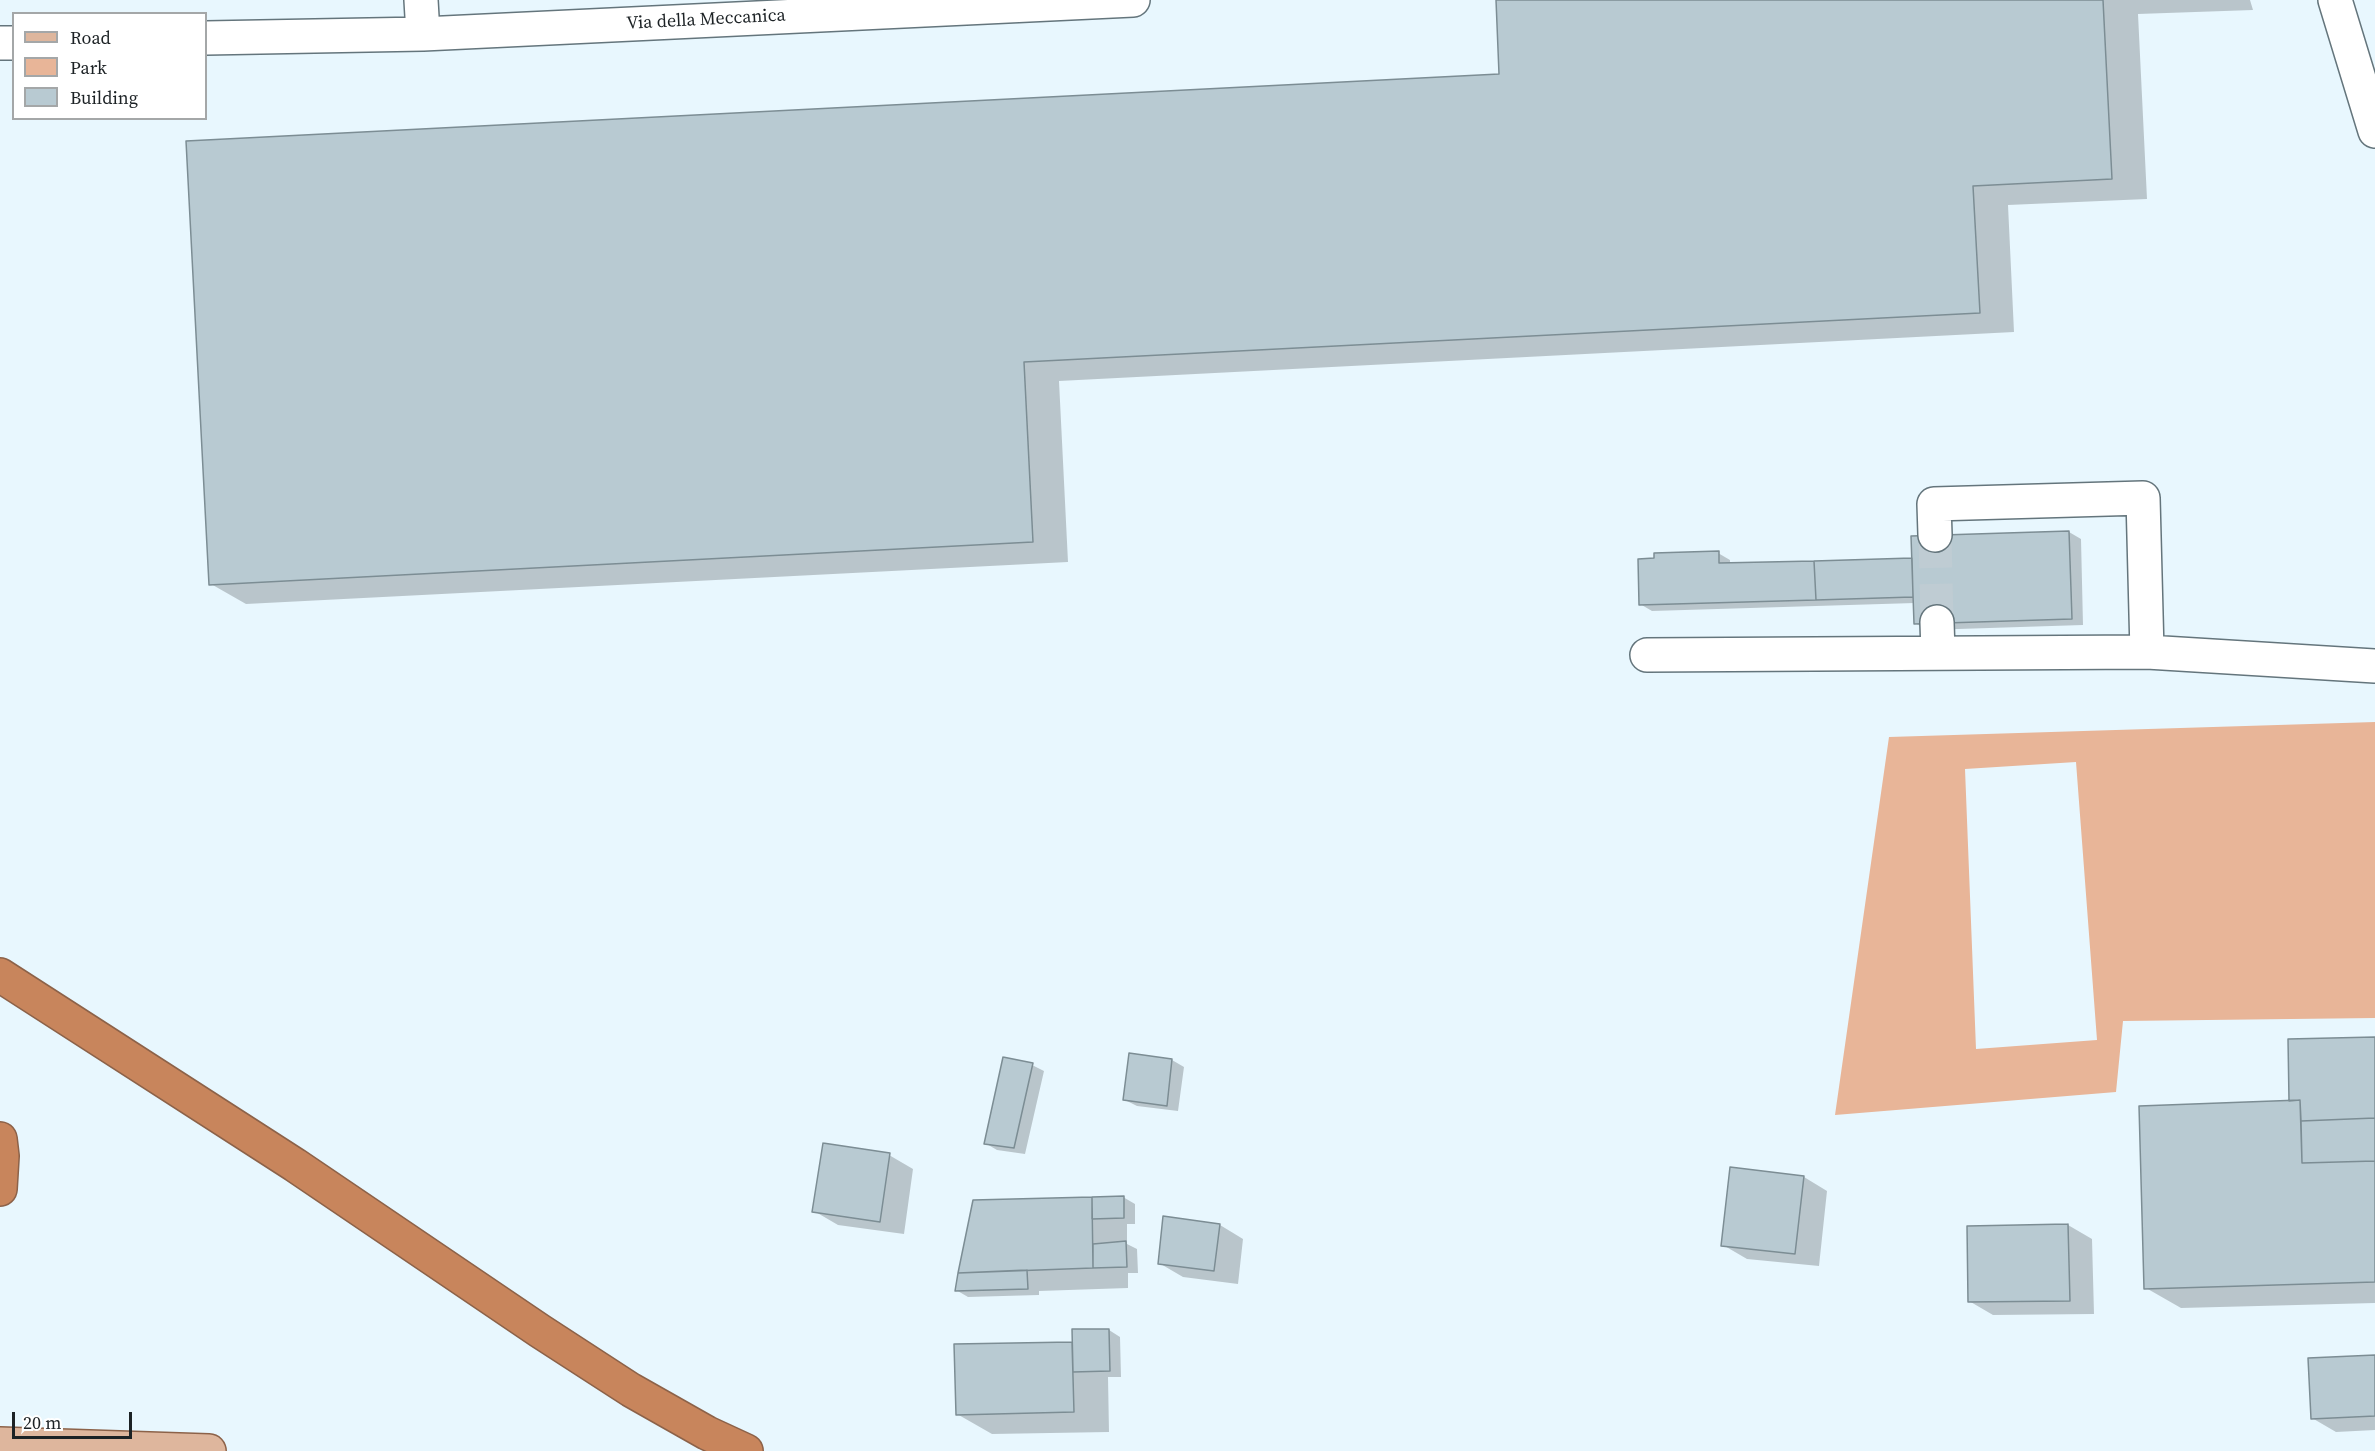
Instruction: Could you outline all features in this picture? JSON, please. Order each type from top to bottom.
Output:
[{"type":"highway","points":[[0,975],[295,1165],[540,1331],[632,1390],[707,1433],[746,1451]]},
{"type":"highway","points":[[0,1139],[2,1156],[0,1189]]},
{"type":"main road","points":[[0,1444],[209,1451]]},
{"type":"street","points":[[421,0],[423,34]]},
{"type":"street","name":"Via della Meccanica","points":[[207,38],[423,34],[1133,0]]},
{"type":"street","points":[[2335,0],[2375,131]]},
{"type":"street","points":[[1935,535],[1934,504],[2143,498],[2147,652]]},
{"type":"street","points":[[1647,655],[1938,638],[2375,666]]},
{"type":"green space","points":[[2375,722],[2375,1018],[2123,1021],[2116,1092],[1835,1115],[1889,737]],"holes":[[[2076,762],[2097,1040],[1976,1049],[1965,769]]]},
{"type":"building","points":[[1496,0],[2103,0],[2112,179],[1973,186],[1980,313],[1024,362],[1033,542],[209,585],[186,141],[1499,74]]},
{"type":"building","points":[[2069,531],[2072,619],[1914,624],[1911,536]]},
{"type":"building","points":[[1719,551],[1719,563],[1814,561],[1816,600],[1639,605],[1638,559],[1654,558],[1654,553]]},
{"type":"building","points":[[1912,558],[1913,597],[1816,600],[1814,561]]},
{"type":"building","points":[[2375,1037],[2375,1118],[2301,1121],[2300,1100],[2289,1101],[2288,1039]]},
{"type":"building","points":[[1129,1053],[1172,1059],[1167,1106],[1123,1100]]},
{"type":"building","points":[[1003,1057],[1033,1063],[1014,1148],[984,1144]]},
{"type":"building","points":[[2300,1100],[2302,1163],[2375,1161],[2375,1282],[2144,1289],[2139,1106]]},
{"type":"building","points":[[2375,1118],[2375,1161],[2302,1163],[2301,1121]]},
{"type":"building","points":[[823,1143],[890,1153],[880,1222],[812,1212]]},
{"type":"building","points":[[1730,1167],[1804,1176],[1795,1254],[1721,1246]]},
{"type":"building","points":[[1124,1196],[1124,1218],[1092,1219],[1092,1197]]},
{"type":"building","points":[[1092,1197],[1093,1268],[958,1273],[973,1200]]},
{"type":"building","points":[[1163,1216],[1220,1224],[1214,1271],[1158,1264]]},
{"type":"building","points":[[2068,1224],[2070,1301],[1968,1302],[1967,1226]]},
{"type":"building","points":[[1126,1241],[1127,1267],[1093,1268],[1093,1244]]},
{"type":"building","points":[[1027,1270],[1028,1289],[955,1291],[958,1273]]},
{"type":"building","points":[[1072,1329],[1109,1329],[1110,1371],[1073,1372]]},
{"type":"building","points":[[1072,1342],[1074,1412],[956,1415],[954,1344]]},
{"type":"building","points":[[2375,1355],[2375,1416],[2311,1419],[2308,1358]]},
{"type":"tunnel","points":[[1935,535],[1937,622]]}]
